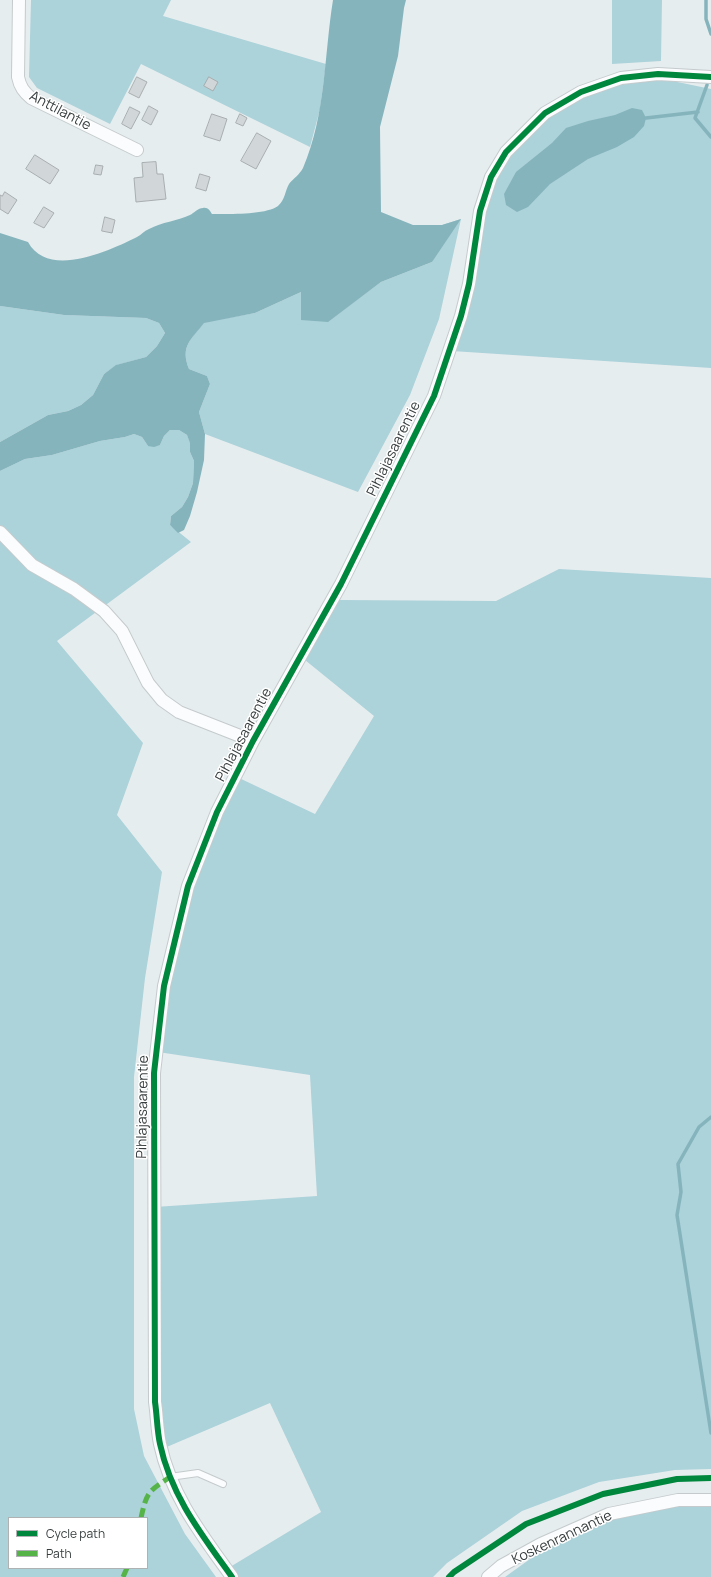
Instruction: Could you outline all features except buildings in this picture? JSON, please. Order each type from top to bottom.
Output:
[{"type":"street","name":"Anttilantie","points":[[19,0],[18,77],[24,92],[31,98],[137,150]]},
{"type":"street","name":"Pihlajasaarentie","points":[[232,1577],[197,1528],[178,1496],[170,1477],[160,1444],[155,1402],[154,1073],[164,986],[188,886],[217,812],[253,741],[341,584],[434,396],[461,316],[469,284],[480,211],[492,177],[506,152],[546,113],[581,92],[621,78],[658,74],[711,77]]},
{"type":"street","points":[[0,532],[32,565],[74,589],[104,611],[122,631],[148,683],[162,700],[179,712],[253,741]]},
{"type":"street","name":"Koskenrannantie","points":[[488,1577],[501,1566],[541,1544],[609,1514],[678,1500],[711,1500]]},
{"type":"lane","points":[[170,1477],[198,1473],[223,1484]]},
{"type":"shaded area","points":[[31,0],[171,0],[163,16],[326,64],[320,109],[310,147],[141,64],[110,124],[37,88],[29,77]]},
{"type":"shaded area","points":[[333,0],[406,0],[398,56],[380,127],[381,212],[413,225],[442,225],[461,219],[432,262],[381,282],[328,322],[301,320],[301,292],[255,313],[204,323],[188,344],[186,354],[189,369],[207,376],[210,384],[199,412],[205,434],[204,460],[190,516],[184,530],[178,533],[170,525],[171,516],[182,507],[188,497],[193,483],[194,461],[190,452],[190,443],[187,435],[179,430],[170,430],[164,436],[160,445],[154,447],[148,446],[142,437],[134,434],[100,441],[52,455],[25,459],[0,471],[0,442],[48,415],[68,411],[81,405],[93,395],[104,374],[116,365],[146,357],[157,346],[165,333],[159,323],[146,318],[64,315],[0,306],[0,233],[28,242],[37,253],[50,259],[80,259],[111,249],[154,227],[190,215],[201,208],[208,209],[212,214],[236,214],[265,211],[278,206],[284,198],[289,184],[303,168],[311,148],[320,106]]},
{"type":"shaded area","points":[[612,0],[662,0],[661,61],[612,64]]},
{"type":"shaded area","points":[[663,79],[711,89],[711,368],[452,351],[491,182],[526,135],[572,101],[623,83]]},
{"type":"shaded area","points":[[632,108],[642,110],[646,118],[644,126],[634,137],[617,147],[588,159],[550,184],[528,207],[517,212],[506,205],[504,194],[516,172],[552,143],[566,128],[615,115]]},
{"type":"shaded area","points":[[461,219],[439,319],[410,395],[358,492],[205,434],[199,412],[210,384],[207,376],[189,369],[186,354],[188,344],[204,322],[255,313],[301,292],[328,321],[381,282],[432,262],[442,225]]},
{"type":"shaded area","points":[[0,306],[64,315],[146,318],[159,323],[165,333],[157,346],[146,357],[117,365],[104,374],[93,395],[81,405],[68,411],[48,415],[0,442]]},
{"type":"shaded area","points":[[170,430],[179,430],[187,435],[190,442],[190,452],[194,461],[193,483],[188,497],[182,507],[171,516],[170,525],[191,542],[57,641],[143,743],[117,815],[162,872],[145,978],[134,1077],[134,1409],[144,1456],[185,1534],[216,1577],[0,1577],[0,471],[25,459],[52,455],[100,441],[134,434],[142,437],[148,446],[160,445],[164,436]]},
{"type":"shaded area","points":[[559,569],[711,578],[711,1469],[675,1470],[599,1482],[522,1511],[447,1563],[433,1577],[237,1577],[230,1567],[321,1512],[270,1403],[162,1449],[155,1207],[317,1196],[310,1075],[158,1052],[166,989],[190,886],[237,777],[315,814],[374,716],[305,660],[338,600],[496,601]]},
{"type":"shaded area","points":[[679,1506],[711,1507],[711,1577],[505,1577],[544,1549],[613,1519]]},
{"type":"waterway","points":[[706,0],[706,19],[711,34]]},
{"type":"waterway","points":[[707,85],[695,118],[711,137]]},
{"type":"waterway","points":[[646,118],[698,112]]},
{"type":"waterway","points":[[711,1117],[699,1127],[678,1164],[681,1192],[677,1215],[711,1433]]},
{"type":"marked path","points":[[141,1517],[147,1497],[153,1489],[170,1477]]},
{"type":"marked path","points":[[123,1577],[127,1569]]},
{"type":"cycle path","points":[[232,1577],[199,1530],[172,1481],[160,1444],[155,1402],[154,1073],[164,986],[188,886],[217,812],[253,741],[341,584],[434,396],[461,316],[469,284],[480,211],[491,177],[506,152],[545,113],[581,92],[621,78],[658,74],[711,77]]},
{"type":"cycle path","points":[[449,1577],[454,1572],[526,1524],[603,1494],[677,1479],[711,1478]]}]
